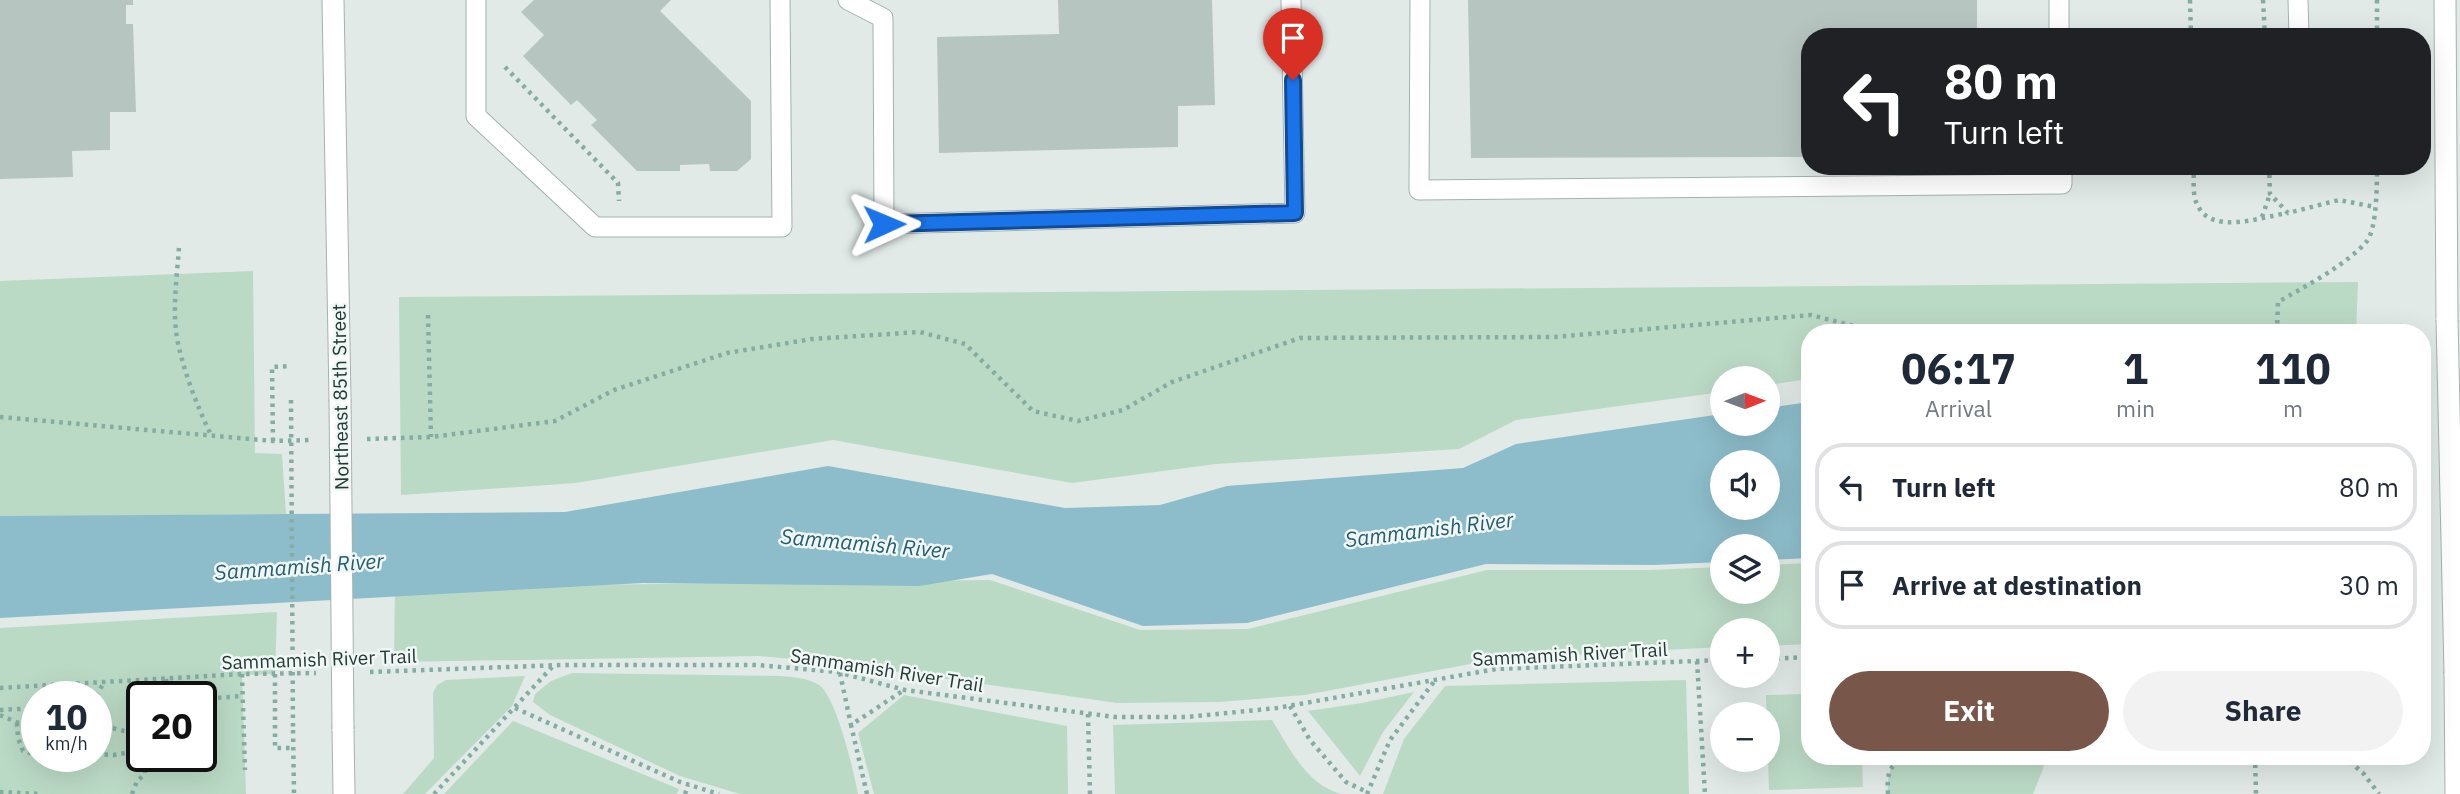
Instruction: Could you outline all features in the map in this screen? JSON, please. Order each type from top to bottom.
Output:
[{"type":"street","name":"Northeast 85th Street","points":[[332,0],[341,400],[344,794]]},
{"type":"street","points":[[2445,0],[2447,320],[2456,794]]},
{"type":"lane","points":[[477,0],[476,116],[595,228],[782,227],[780,0]]},
{"type":"lane","points":[[848,0],[883,18],[884,224],[1295,213],[1291,0]]},
{"type":"lane","points":[[1420,0],[1419,190],[2062,184],[2062,175]]},
{"type":"lane","points":[[2059,0],[2059,28]]},
{"type":"lane","points":[[2298,0],[2299,28]]},
{"type":"path","points":[[2190,0],[2191,28]]},
{"type":"path","points":[[2263,0],[2264,28]]},
{"type":"path","points":[[2377,0],[2377,28]]},
{"type":"path","points":[[505,56],[505,70],[618,183],[619,204]]},
{"type":"path","points":[[2195,175],[2197,205],[2209,219],[2223,224],[2288,213],[2339,200],[2375,208]]},
{"type":"path","points":[[2262,217],[2270,194],[2269,175]]},
{"type":"path","points":[[2277,324],[2278,302],[2331,271],[2368,239],[2375,208],[2377,175]]},
{"type":"path","points":[[2270,194],[2288,213]]},
{"type":"path","points":[[179,248],[176,331],[199,407],[211,435]]},
{"type":"path","points":[[428,315],[432,437]]},
{"type":"path","points":[[365,439],[432,437],[555,421],[614,390],[727,353],[812,339],[920,332],[965,344],[1033,411],[1078,421],[1123,410],[1172,382],[1300,338],[1554,337],[1811,315],[1846,324]]},
{"type":"path","points":[[272,441],[272,367],[291,366]]},
{"type":"path","points":[[291,400],[294,794]]},
{"type":"path","points":[[0,417],[272,441],[326,439]]},
{"type":"path","points":[[1780,658],[1801,657]]},
{"type":"path","name":"Sammamish River Trail","points":[[359,672],[554,665],[757,665],[840,673],[905,690],[1088,714],[1115,717],[1187,717],[1290,706],[1503,668],[1710,661]]},
{"type":"path","points":[[1697,662],[1705,794]]},
{"type":"path","points":[[434,794],[554,665]]},
{"type":"path","name":"Sammamish River Trail","points":[[105,681],[317,673]]},
{"type":"path","points":[[840,673],[867,794]]},
{"type":"path","points":[[242,674],[245,770]]},
{"type":"path","points":[[275,674],[275,748],[294,748]]},
{"type":"path","points":[[1290,706],[1310,740],[1346,782],[1367,793],[1390,740],[1436,679]]},
{"type":"path","name":"Sammamish River Trail","points":[[0,688],[21,687]]},
{"type":"path","points":[[851,725],[905,690]]},
{"type":"path","points":[[217,698],[242,696]]},
{"type":"path","points":[[515,708],[688,785],[719,794]]},
{"type":"path","points":[[0,713],[21,710]]},
{"type":"path","points":[[0,713],[21,725]]},
{"type":"path","points":[[1088,714],[1090,794]]},
{"type":"path","points":[[17,723],[21,744]]},
{"type":"path","points":[[1888,794],[1890,770],[1895,765]]},
{"type":"path","points":[[2255,765],[2256,794]]},
{"type":"path","points":[[2354,765],[2379,794]]},
{"type":"path","points":[[132,794],[136,781],[145,772]]},
{"type":"path","points":[[685,794],[688,785]]},
{"type":"path","points":[[0,792],[42,794]]},
{"type":"green space","points":[[253,271],[255,453],[282,454],[286,514],[0,517],[0,281]]},
{"type":"green space","points":[[2358,282],[2356,324],[1801,324],[1801,380],[1780,383],[1780,366],[1710,366],[1710,394],[1516,420],[1459,449],[1216,464],[1072,483],[833,440],[576,483],[401,495],[399,297]]},
{"type":"green space","points":[[1801,563],[1801,644],[1780,645],[1780,618],[1710,618],[1710,648],[1497,659],[1305,695],[1219,702],[1117,703],[836,663],[759,656],[394,662],[395,587],[990,580],[1140,630],[1248,629],[1487,570],[1710,567],[1710,604],[1780,604],[1780,564]]},
{"type":"green space","points":[[277,612],[275,674],[242,675],[246,794],[0,794],[0,628]]},
{"type":"green space","points":[[572,673],[781,676],[815,683],[825,692],[838,719],[858,794],[740,794],[680,776],[550,715],[533,702],[535,694],[551,681]]},
{"type":"green space","points":[[525,676],[512,706],[425,794],[403,794],[434,758],[433,693],[437,685],[446,680]]},
{"type":"green space","points":[[1686,680],[1689,794],[1383,794],[1404,739],[1445,686]]},
{"type":"green space","points":[[1414,692],[1383,732],[1360,776],[1308,711],[1362,703]]},
{"type":"green space","points":[[1801,694],[1801,765],[1862,765],[1863,787],[1769,790],[1768,772],[1780,772],[1780,702],[1766,702],[1766,695]]},
{"type":"green space","points":[[904,695],[1067,726],[1068,794],[874,794],[858,733]]},
{"type":"green space","points":[[1272,720],[1309,774],[1329,789],[1341,794],[1115,794],[1113,725]]},
{"type":"green space","points":[[513,721],[679,789],[677,794],[444,794]]},
{"type":"green space","points":[[2044,765],[2033,794],[1888,794],[1890,771],[1894,766]]},
{"type":"water","name":"Sammamish River","points":[[1801,403],[1801,558],[1780,559],[1780,534],[1710,534],[1710,563],[1654,565],[1486,564],[1247,623],[1143,626],[992,574],[919,586],[643,583],[0,618],[0,516],[565,512],[828,466],[1065,508],[1160,505],[1227,486],[1463,468],[1516,444],[1710,416],[1710,436],[1780,436],[1780,406]]},
{"type":"pier","points":[[2431,452],[2460,454],[2460,560],[2431,562]]},
{"type":"building","points":[[0,0],[133,0],[133,5],[126,5],[126,24],[133,24],[136,112],[110,112],[110,150],[72,151],[73,177],[0,179]]},
{"type":"building","points":[[534,0],[671,0],[660,11],[751,101],[751,159],[737,171],[710,171],[709,164],[680,165],[680,171],[637,171],[591,125],[597,120],[577,100],[571,105],[523,56],[544,35],[521,12]]},
{"type":"building","points":[[1058,0],[1212,0],[1215,105],[1178,106],[1178,147],[939,153],[937,37],[1059,34]]},
{"type":"building","points":[[1468,0],[1977,0],[1977,28],[1801,28],[1801,157],[1471,158]]},
{"type":"route","points":[[884,224],[1295,213],[1293,80]]}]
